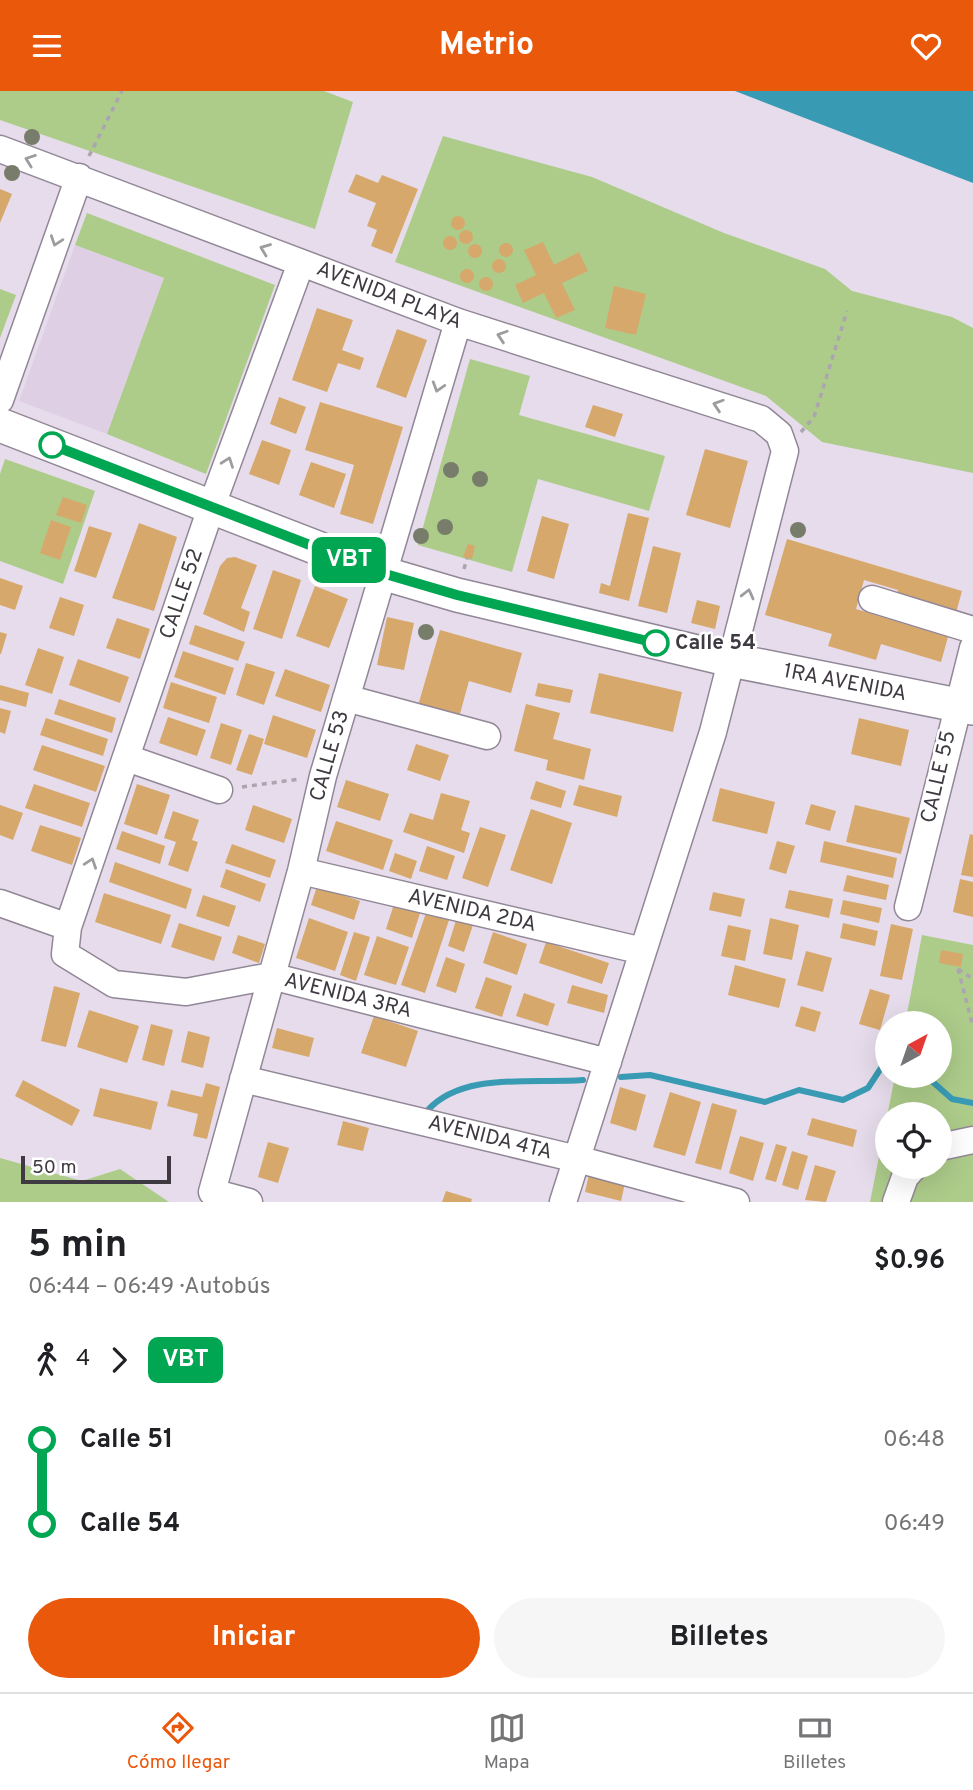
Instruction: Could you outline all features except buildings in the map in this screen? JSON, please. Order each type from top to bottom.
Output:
[{"type":"main road","name":"1RA AVENIDA","points":[[0,425],[382,573],[457,595],[731,660],[965,706]]},
{"type":"street","name":"AVENIDA PLAYA","points":[[0,149],[458,322],[761,419],[782,443]]},
{"type":"street","points":[[0,400],[79,177]]},
{"type":"street","name":"CALLE 52","points":[[68,927],[212,505],[301,263]]},
{"type":"street","name":"CALLE 53","points":[[249,1202],[212,1192],[301,871],[323,776],[458,322]]},
{"type":"street","points":[[563,1202],[713,732],[782,443]]},
{"type":"street","points":[[872,599],[973,630]]},
{"type":"street","name":"CALLE 55","points":[[908,907],[965,706],[973,648]]},
{"type":"street","points":[[346,698],[487,736]]},
{"type":"street","points":[[127,758],[219,790]]},
{"type":"street","name":"AVENIDA 2DA","points":[[301,871],[643,951]]},
{"type":"street","points":[[0,903],[68,927]]},
{"type":"street","name":"AVENIDA 3RA","points":[[68,927],[65,954],[114,984],[186,992],[271,976],[608,1062]]},
{"type":"street","name":"AVENIDA 4TA","points":[[243,1079],[577,1159],[736,1202]]},
{"type":"street","points":[[952,1144],[973,1140]]},
{"type":"street","points":[[896,1202],[904,1179]]},
{"type":"path","points":[[79,177],[122,91]]},
{"type":"path","points":[[782,443],[814,417],[847,311]]},
{"type":"path","points":[[219,790],[323,776]]},
{"type":"path","points":[[973,979],[958,969],[973,1027]]},
{"type":"shaded area","points":[[75,245],[164,278],[107,434],[19,401]]},
{"type":"green space","points":[[0,91],[324,91],[353,102],[315,229],[0,120]]},
{"type":"green space","points":[[443,136],[592,177],[724,233],[825,269],[852,291],[952,317],[973,328],[973,473],[822,442],[766,396],[395,262]]},
{"type":"green space","points":[[87,213],[275,285],[206,474],[107,434],[164,278],[75,245]]},
{"type":"green space","points":[[0,289],[16,295],[0,338]]},
{"type":"green space","points":[[470,359],[530,376],[519,415],[665,456],[649,511],[538,479],[512,572],[418,545]]},
{"type":"green space","points":[[5,459],[95,491],[63,584],[0,561],[0,474]]},
{"type":"green space","points":[[922,935],[973,945],[973,1202],[870,1202],[875,1177],[875,1179],[952,1179],[952,1102],[890,1102],[892,1089],[952,1089],[952,1011],[907,1011]]},
{"type":"green space","points":[[0,1158],[82,1181],[120,1169],[169,1202],[0,1202]]},
{"type":"water","points":[[735,91],[973,91],[973,183]]},
{"type":"waterway","points":[[621,1077],[650,1075],[765,1102],[799,1090],[843,1100],[868,1088],[875,1077]]},
{"type":"waterway","points":[[427,1111],[442,1098],[479,1085],[583,1080]]},
{"type":"waterway","points":[[941,1089],[952,1099],[973,1103]]},
{"type":"bus line","name":"VBT","points":[[52,445],[382,573],[457,595],[656,643]]},
{"type":"place","name":"Calle 54","points":[[656,643]]}]
